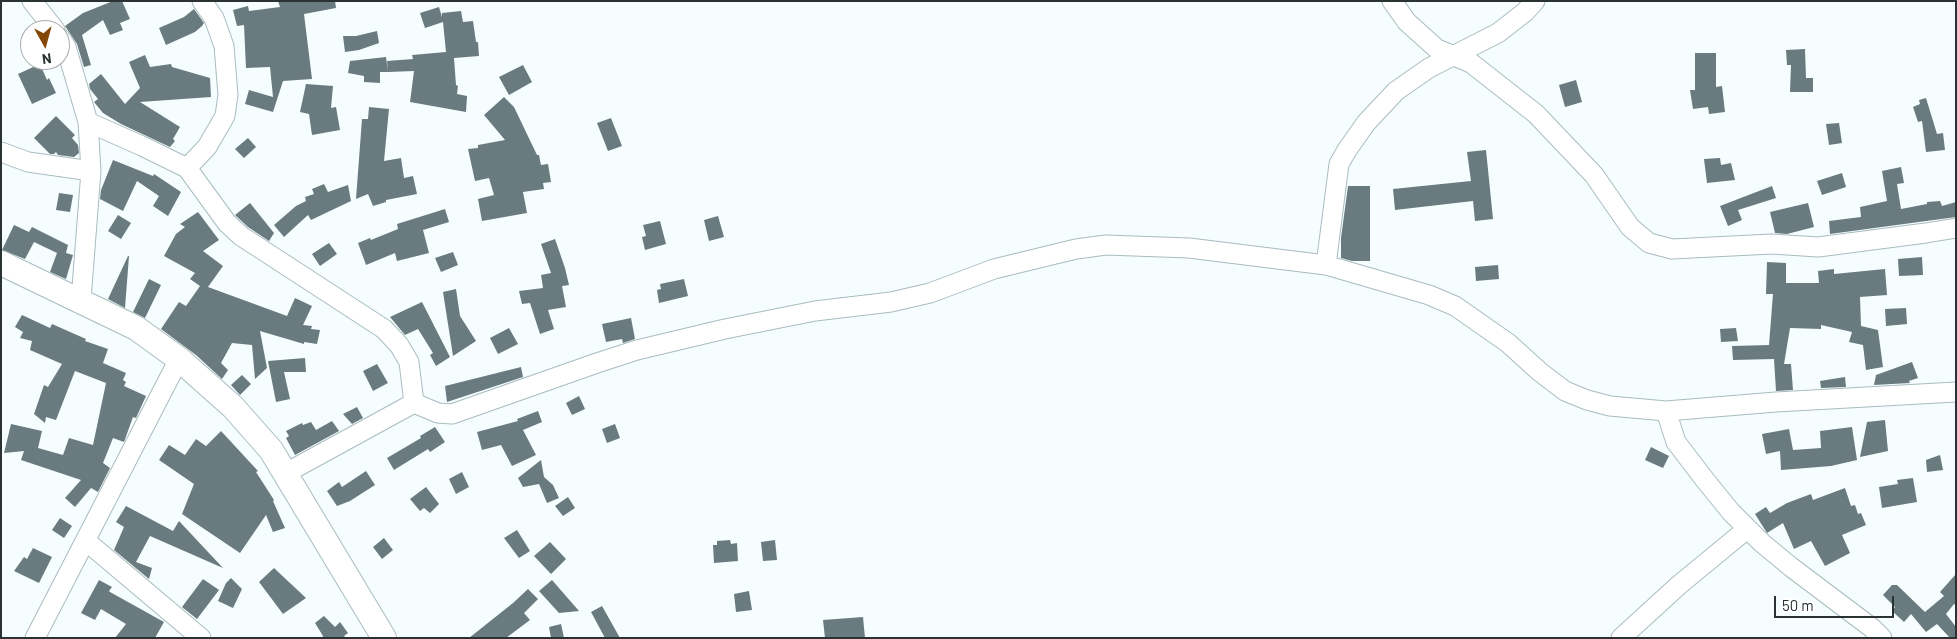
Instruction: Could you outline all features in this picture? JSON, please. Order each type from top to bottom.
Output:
[{"type":"street","points":[[32,1],[47,20]]},
{"type":"street","points":[[187,168],[207,147],[225,116],[228,95],[224,46],[214,18],[202,1]]},
{"type":"street","points":[[1392,1],[1407,22],[1437,48],[1472,63],[1536,114],[1594,174],[1630,227],[1649,243],[1672,250],[1772,244],[1818,248],[1956,228]]},
{"type":"street","points":[[1326,265],[1339,164],[1346,150],[1366,122],[1396,91],[1430,68],[1498,32],[1525,12],[1535,1]]},
{"type":"street","points":[[70,61],[88,122],[91,171],[82,300]]},
{"type":"street","points":[[88,122],[187,168],[227,223],[241,236],[384,329],[398,345],[408,362],[414,403]]},
{"type":"street","points":[[1,152],[28,162],[91,171]]},
{"type":"street","points":[[414,403],[438,413],[452,414],[596,362],[637,350],[725,329],[806,313],[891,302],[930,293],[994,269],[1076,249],[1106,245],[1189,248],[1326,265],[1429,295],[1455,306],[1508,342],[1540,372],[1565,390],[1587,400],[1610,406],[1666,410],[1956,392]]},
{"type":"street","points":[[1,263],[82,300],[136,328],[179,359],[233,407],[271,450],[384,638]]},
{"type":"street","points":[[35,638],[179,359]]},
{"type":"street","points":[[286,473],[414,403]]},
{"type":"street","points":[[1666,410],[1676,442],[1705,480],[1747,528],[1790,567],[1872,628],[1882,638]]},
{"type":"street","points":[[1621,638],[1679,585],[1747,528]]},
{"type":"street","points":[[86,541],[198,636]]},
{"type":"building","points":[[113,1],[122,1],[130,19],[120,23],[123,30],[110,35],[103,20],[82,35],[91,65],[84,67],[77,44],[70,34],[70,22],[83,13]]},
{"type":"building","points":[[278,1],[335,1],[336,8],[304,14],[312,79],[283,81],[273,112],[245,104],[249,90],[273,97],[270,67],[246,68],[244,25],[237,26],[233,10],[248,6],[249,11],[280,7]]},
{"type":"building","points":[[439,7],[442,17],[442,13],[461,11],[463,22],[473,21],[479,56],[454,58],[456,85],[458,86],[457,94],[467,96],[466,112],[410,102],[414,71],[388,72],[387,61],[413,59],[412,55],[446,52],[443,22],[425,28],[420,13]]},
{"type":"building","points":[[194,9],[204,23],[202,26],[195,32],[166,45],[159,28],[184,17]]},
{"type":"building","points":[[377,31],[379,43],[359,50],[345,52],[343,36],[356,36]]},
{"type":"building","points":[[1805,49],[1806,78],[1813,78],[1813,92],[1790,92],[1791,65],[1787,65],[1786,50]]},
{"type":"building","points":[[1695,53],[1716,53],[1716,87],[1722,86],[1725,112],[1709,114],[1708,107],[1693,109],[1690,90],[1695,90]]},
{"type":"building","points":[[145,55],[150,67],[171,64],[172,67],[210,78],[211,97],[140,102],[180,127],[173,139],[175,141],[170,147],[121,124],[103,113],[94,102],[98,99],[90,89],[89,84],[101,74],[125,104],[140,88],[129,62]]},
{"type":"building","points":[[386,57],[388,72],[380,72],[380,83],[364,82],[364,76],[348,73],[350,61]]},
{"type":"building","points":[[523,65],[532,82],[509,95],[499,77]]},
{"type":"building","points":[[27,70],[43,70],[56,93],[32,104],[18,74]]},
{"type":"building","points":[[1576,80],[1582,102],[1565,107],[1559,85]]},
{"type":"building","points":[[306,84],[333,86],[331,108],[336,107],[340,130],[312,135],[309,114],[300,112]]},
{"type":"building","points":[[504,97],[514,107],[537,155],[539,155],[541,165],[548,164],[551,182],[543,183],[544,189],[523,192],[527,213],[482,221],[478,199],[494,195],[489,178],[475,181],[468,149],[478,148],[478,145],[505,140],[484,115]]},
{"type":"building","points":[[1926,98],[1937,134],[1943,133],[1945,150],[1926,152],[1922,121],[1918,122],[1913,107],[1920,104],[1919,100]]},
{"type":"building","points":[[369,107],[389,109],[384,161],[401,158],[404,178],[413,176],[417,194],[386,200],[386,202],[373,206],[368,194],[356,199],[362,119],[368,119]]},
{"type":"building","points":[[56,116],[75,135],[72,138],[78,145],[79,153],[74,157],[58,155],[56,152],[50,154],[34,138]]},
{"type":"building","points":[[611,118],[622,146],[608,151],[597,123]]},
{"type":"building","points":[[1839,123],[1842,143],[1829,145],[1826,124]]},
{"type":"building","points":[[248,138],[256,147],[244,158],[235,149]]},
{"type":"building","points":[[1486,150],[1493,219],[1475,221],[1473,201],[1395,210],[1393,189],[1471,181],[1467,152]]},
{"type":"building","points":[[1720,158],[1721,165],[1731,163],[1735,180],[1707,183],[1704,159]]},
{"type":"building","points":[[113,160],[153,176],[154,174],[181,192],[168,216],[153,206],[159,196],[137,181],[123,211],[100,199],[101,190]]},
{"type":"building","points":[[1901,167],[1904,183],[1897,184],[1901,209],[1927,204],[1927,202],[1940,201],[1942,206],[1956,202],[1956,217],[1830,234],[1829,221],[1861,217],[1860,207],[1887,201],[1882,171]]},
{"type":"building","points":[[1842,173],[1846,187],[1822,195],[1817,181]]},
{"type":"building","points":[[324,184],[328,192],[348,185],[351,201],[311,220],[308,215],[284,237],[274,225],[296,206],[306,201],[305,197],[314,194],[312,189]]},
{"type":"building","points":[[1348,186],[1370,186],[1370,261],[1352,261],[1341,258],[1341,238]]},
{"type":"building","points":[[1772,186],[1776,198],[1738,210],[1742,220],[1728,226],[1720,206]]},
{"type":"building","points":[[59,193],[73,195],[70,212],[56,210]]},
{"type":"building","points":[[250,203],[274,233],[269,241],[248,227],[235,215]]},
{"type":"building","points":[[1808,203],[1814,227],[1787,234],[1775,233],[1770,212]]},
{"type":"building","points":[[445,209],[449,222],[423,230],[429,253],[397,261],[395,253],[366,265],[358,243],[398,229],[397,224]]},
{"type":"building","points":[[198,212],[219,240],[203,251],[223,266],[208,287],[287,316],[295,298],[312,306],[303,325],[312,326],[311,329],[320,330],[317,344],[304,342],[304,344],[260,331],[267,368],[255,379],[252,345],[232,343],[221,363],[228,370],[222,379],[196,355],[161,329],[179,302],[186,306],[200,286],[190,279],[195,273],[164,256],[176,234],[185,227],[180,224]]},
{"type":"building","points":[[118,215],[131,223],[121,239],[108,231]]},
{"type":"building","points":[[718,216],[724,237],[709,241],[704,220]]},
{"type":"building","points":[[660,221],[666,244],[645,250],[642,237],[646,236],[643,225]]},
{"type":"building","points":[[14,225],[29,232],[32,227],[68,245],[66,253],[73,255],[66,279],[50,272],[57,253],[34,242],[25,259],[2,250]]},
{"type":"building","points":[[555,239],[569,285],[562,286],[566,307],[548,310],[554,329],[540,334],[530,303],[522,304],[519,291],[543,288],[541,275],[551,273],[541,244]]},
{"type":"building","points":[[329,243],[337,254],[320,266],[312,254]]},
{"type":"building","points":[[453,252],[458,265],[441,272],[435,258]]},
{"type":"building","points":[[129,256],[125,308],[108,299]]},
{"type":"building","points":[[1922,257],[1923,275],[1899,276],[1898,259]]},
{"type":"building","points":[[1767,262],[1786,263],[1786,283],[1819,283],[1818,271],[1834,269],[1834,274],[1885,269],[1887,295],[1860,297],[1861,326],[1878,330],[1883,367],[1866,370],[1863,345],[1849,342],[1852,332],[1821,325],[1821,329],[1790,328],[1784,364],[1791,364],[1793,390],[1776,391],[1774,359],[1733,360],[1732,346],[1769,345],[1773,294],[1766,294]]},
{"type":"building","points":[[1498,265],[1499,279],[1476,281],[1475,267]]},
{"type":"building","points":[[149,279],[161,285],[145,318],[133,312]]},
{"type":"building","points":[[684,279],[688,296],[659,303],[657,290],[661,289],[660,284]]},
{"type":"building","points":[[456,289],[460,316],[476,341],[453,356],[443,292]]},
{"type":"building","points":[[422,302],[450,357],[436,366],[430,355],[433,353],[418,329],[405,335],[390,317]]},
{"type":"building","points":[[1906,308],[1907,324],[1886,326],[1885,309]]},
{"type":"building","points":[[22,315],[50,328],[52,324],[86,339],[85,341],[108,349],[103,363],[126,373],[123,380],[126,382],[124,386],[146,396],[136,418],[133,417],[124,442],[113,438],[103,463],[110,468],[98,492],[91,488],[75,507],[65,498],[81,480],[21,460],[24,451],[4,453],[11,424],[42,431],[38,448],[63,455],[69,438],[93,445],[106,383],[75,371],[56,420],[46,417],[45,423],[34,414],[44,385],[48,387],[62,364],[30,350],[32,341],[20,338],[23,332],[15,327]]},
{"type":"building","points":[[631,318],[635,339],[623,343],[622,339],[606,342],[602,324]]},
{"type":"building","points":[[509,328],[518,344],[498,354],[490,338]]},
{"type":"building","points":[[1736,328],[1738,341],[1721,342],[1720,329]]},
{"type":"building","points":[[305,358],[306,372],[284,372],[290,399],[276,402],[268,361]]},
{"type":"building","points":[[1912,362],[1918,378],[1909,381],[1910,383],[1874,385],[1876,375]]},
{"type":"building","points":[[377,364],[388,383],[373,391],[363,371]]},
{"type":"building","points":[[521,367],[523,377],[447,402],[445,386]]},
{"type":"building","points":[[242,375],[251,384],[240,395],[231,385]]},
{"type":"building","points":[[1845,377],[1846,387],[1821,388],[1820,381]]},
{"type":"building","points":[[579,396],[585,409],[572,415],[566,403]]},
{"type":"building","points":[[357,407],[363,418],[352,424],[343,414]]},
{"type":"building","points":[[538,411],[542,422],[523,430],[536,455],[512,466],[501,445],[482,450],[477,432],[518,421],[517,419]]},
{"type":"building","points":[[1885,420],[1888,451],[1860,457],[1867,422]]},
{"type":"building","points":[[332,421],[339,431],[295,455],[286,438],[289,436],[286,431],[302,423],[303,425],[311,422],[316,430]]},
{"type":"building","points":[[615,424],[620,438],[607,443],[602,429]]},
{"type":"building","points":[[435,427],[445,442],[430,452],[428,449],[394,470],[387,458],[421,438],[420,436]]},
{"type":"building","points":[[1852,427],[1857,460],[1831,466],[1781,470],[1780,451],[1766,454],[1762,434],[1789,429],[1793,450],[1821,448],[1820,431]]},
{"type":"building","points":[[221,431],[258,471],[256,472],[274,500],[285,528],[273,532],[266,515],[240,553],[182,514],[194,484],[159,460],[169,445],[185,455],[196,439],[206,446]]},
{"type":"building","points":[[1651,447],[1669,456],[1663,468],[1645,460]]},
{"type":"building","points":[[1940,455],[1943,470],[1927,472],[1926,460]]},
{"type":"building","points":[[541,460],[544,477],[553,485],[559,498],[547,503],[539,484],[523,487],[518,478]]},
{"type":"building","points":[[366,471],[375,485],[350,501],[337,506],[327,491],[339,482],[342,487]]},
{"type":"building","points":[[462,472],[469,487],[456,494],[449,479]]},
{"type":"building","points":[[1913,478],[1917,502],[1882,508],[1879,487],[1898,484],[1897,480]]},
{"type":"building","points":[[426,487],[439,504],[430,513],[424,508],[420,511],[410,499]]},
{"type":"building","points":[[1845,488],[1851,506],[1855,505],[1858,514],[1861,513],[1866,525],[1842,535],[1850,553],[1825,566],[1811,541],[1794,549],[1783,523],[1767,533],[1755,514],[1766,507],[1770,513],[1787,503],[1811,494],[1813,500]]},
{"type":"building","points":[[568,497],[575,508],[563,516],[555,506]]},
{"type":"building","points":[[126,506],[173,531],[179,521],[223,568],[150,536],[136,562],[152,568],[149,579],[114,550],[124,527],[116,522]]},
{"type":"building","points":[[60,518],[72,526],[64,538],[52,530]]},
{"type":"building","points":[[517,530],[530,551],[519,558],[504,538]]},
{"type":"building","points":[[384,538],[393,550],[382,559],[373,547]]},
{"type":"building","points":[[730,540],[731,544],[737,543],[738,561],[714,563],[713,545],[717,545],[717,541]]},
{"type":"building","points":[[775,540],[777,560],[763,561],[761,542]]},
{"type":"building","points":[[550,542],[566,559],[551,574],[534,556]]},
{"type":"building","points":[[33,548],[52,557],[39,583],[14,571],[24,557],[27,559]]},
{"type":"building","points":[[274,568],[306,598],[283,614],[259,582]]},
{"type":"building","points":[[1956,574],[1956,605],[1954,604],[1946,614],[1956,627],[1956,638],[1950,638],[1937,624],[1926,632],[1911,614],[1904,622],[1892,611],[1895,607],[1883,595],[1892,585],[1897,585],[1925,612],[1944,596],[1940,592]]},
{"type":"building","points":[[231,578],[242,589],[233,608],[218,601],[226,583]]},
{"type":"building","points":[[203,579],[219,590],[197,619],[182,607]]},
{"type":"building","points":[[99,580],[112,587],[110,592],[164,622],[155,638],[115,638],[126,624],[101,609],[95,620],[81,613]]},
{"type":"building","points":[[552,580],[579,611],[559,613],[539,591]]},
{"type":"building","points":[[528,589],[538,599],[524,613],[530,620],[506,638],[469,638],[513,603]]},
{"type":"building","points":[[749,591],[752,610],[736,612],[734,594]]},
{"type":"building","points":[[602,606],[620,638],[605,638],[591,612]]},
{"type":"building","points":[[324,616],[335,627],[340,622],[348,633],[344,636],[346,638],[322,638],[323,636],[315,623]]},
{"type":"building","points":[[863,617],[865,638],[825,638],[823,620]]},
{"type":"building","points":[[561,624],[564,638],[551,638],[549,627]]}]
